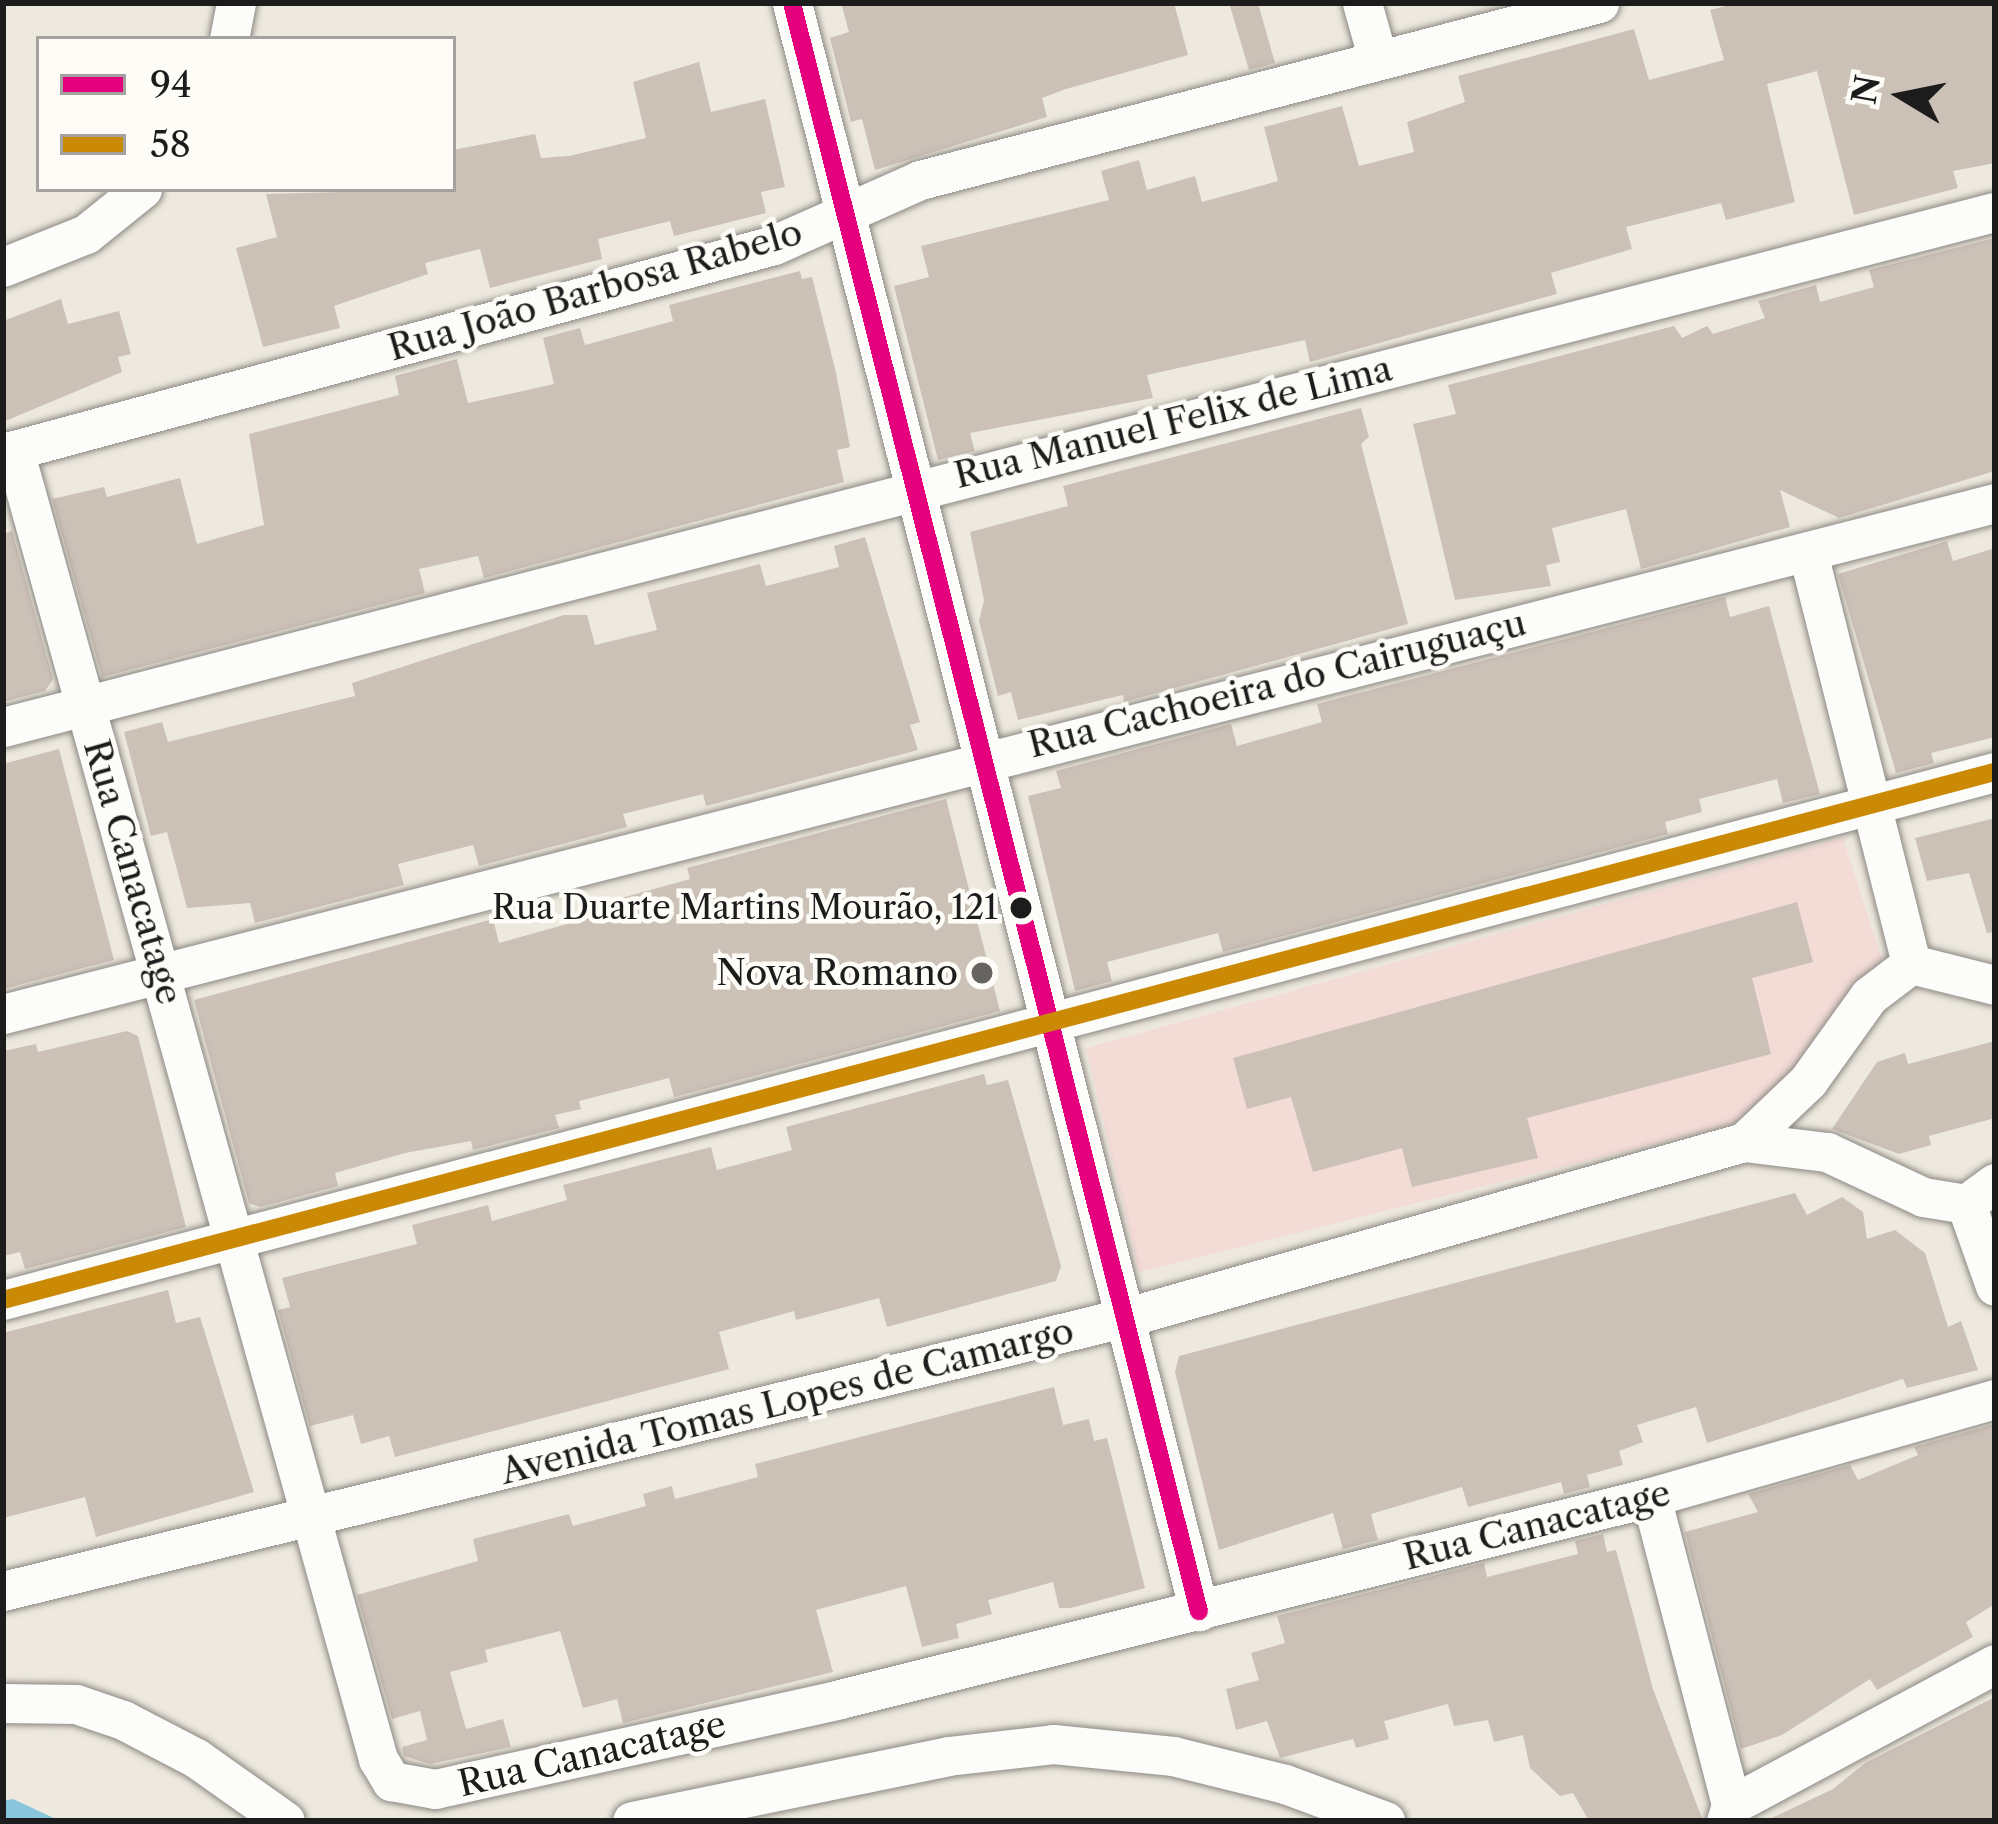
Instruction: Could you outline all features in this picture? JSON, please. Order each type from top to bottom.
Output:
[{"type":"street","points":[[230,36],[236,3]]},
{"type":"street","points":[[792,3],[1199,1611]]},
{"type":"street","points":[[1362,3],[1378,60]]},
{"type":"street","name":"Rua João Barbosa Rabelo","points":[[8,451],[774,245],[920,180],[1599,3]]},
{"type":"street","points":[[3,267],[86,234],[138,192]]},
{"type":"street","name":"Rua Manuel Felix de Lima","points":[[3,727],[1995,212]]},
{"type":"street","name":"Rua Canacatage","points":[[8,451],[163,970],[377,1759],[391,1781],[416,1788],[840,1699],[1651,1497],[1995,1399]]},
{"type":"street","name":"Rua Cachoeira do Cairuguaçu","points":[[3,1015],[982,757],[1808,554],[1995,503]]},
{"type":"street","points":[[1808,554],[1875,802],[1911,964],[1995,985]]},
{"type":"street","points":[[3,1300],[1053,1028],[1995,772]]},
{"type":"street","name":"Avenida Tomas Lopes de Camargo","points":[[1744,1142],[1808,1081],[1869,996],[1911,964]]},
{"type":"street","points":[[1808,1081],[1827,1151]]},
{"type":"street","name":"Avenida Tomas Lopes de Camargo","points":[[3,1591],[1127,1317],[1744,1142],[1827,1151],[1923,1197],[1981,1193]]},
{"type":"street","points":[[1981,1193],[1995,1286]]},
{"type":"street","points":[[1651,1497],[1729,1813],[1995,1664]]},
{"type":"street","points":[[3,1703],[76,1704],[123,1720],[196,1758],[285,1821]]},
{"type":"street","points":[[632,1821],[907,1764],[1053,1744],[1173,1756],[1285,1784],[1384,1821]]},
{"type":"shaded area","points":[[1843,838],[1884,966],[1750,1120],[1139,1272],[1086,1048]]},
{"type":"water","points":[[13,1799],[60,1821],[3,1821],[3,1801]]},
{"type":"building","points":[[841,3],[1174,3],[1188,55],[1066,89],[1042,98],[1047,117],[875,170],[862,119],[851,122],[830,38],[849,32]]},
{"type":"building","points":[[1229,3],[1258,3],[1275,63],[1249,70]]},
{"type":"building","points":[[1738,3],[1995,3],[1995,163],[1953,171],[1958,188],[1854,215],[1817,71],[1767,84],[1795,202],[1726,220],[1721,203],[1626,227],[1632,249],[1551,273],[1557,294],[1310,362],[1305,340],[1147,375],[1153,398],[970,433],[975,451],[938,460],[894,286],[929,277],[921,246],[1109,200],[1101,171],[1139,160],[1147,190],[1195,176],[1202,202],[1278,181],[1264,127],[1342,106],[1359,166],[1414,152],[1407,122],[1465,102],[1458,76],[1634,29],[1649,80],[1724,60],[1710,10]]},
{"type":"building","points":[[699,62],[711,112],[765,99],[785,187],[761,192],[766,213],[674,236],[670,221],[598,239],[602,259],[490,288],[480,249],[425,263],[428,274],[334,306],[340,328],[263,347],[236,248],[277,237],[266,194],[456,192],[456,149],[535,134],[541,158],[646,138],[633,82]]},
{"type":"building","points":[[1995,238],[1995,471],[1839,518],[1780,490],[1790,527],[1641,569],[1626,509],[1552,528],[1560,562],[1546,565],[1551,586],[1455,600],[1413,424],[1456,414],[1448,385],[1674,326],[1682,338],[1707,326],[1713,334],[1765,318],[1758,301],[1816,285],[1820,302],[1874,287],[1869,270]]},
{"type":"building","points":[[800,271],[802,279],[812,277],[836,373],[850,447],[837,450],[844,482],[484,578],[478,556],[419,569],[425,593],[102,677],[52,499],[104,487],[107,497],[180,478],[197,544],[264,525],[249,434],[399,395],[395,376],[457,359],[468,403],[554,384],[543,338],[580,328],[585,345],[673,321],[669,305]]},
{"type":"building","points":[[61,299],[68,324],[119,311],[131,354],[118,357],[122,372],[3,422],[3,321]]},
{"type":"building","points":[[1361,408],[1369,437],[1361,444],[1408,624],[1124,702],[1123,695],[1018,720],[1011,692],[998,696],[979,621],[984,600],[970,532],[1068,506],[1063,486]]},
{"type":"building","points":[[12,531],[53,679],[45,691],[3,702],[3,534]]},
{"type":"building","points":[[865,537],[920,722],[910,725],[918,750],[706,806],[703,794],[623,814],[627,827],[479,866],[473,845],[398,864],[404,885],[255,923],[250,903],[187,908],[167,832],[151,836],[124,732],[162,722],[168,742],[355,696],[352,683],[564,615],[587,615],[595,645],[657,630],[647,593],[760,564],[766,586],[839,567],[834,546]]},
{"type":"building","points":[[1947,541],[1953,561],[1995,548],[1995,737],[1931,753],[1934,763],[1896,773],[1838,574]]},
{"type":"building","points":[[1725,597],[1730,617],[1769,606],[1820,794],[1783,803],[1777,779],[1699,799],[1702,812],[1665,822],[1668,834],[1223,952],[1218,933],[1107,962],[1112,981],[1075,991],[1028,796],[1061,788],[1056,771],[1231,724],[1237,746],[1322,722],[1317,704]]},
{"type":"building","points":[[59,749],[114,960],[3,989],[3,764]]},
{"type":"building","points":[[946,799],[1000,1011],[674,1097],[669,1078],[579,1101],[581,1109],[555,1115],[559,1128],[473,1150],[471,1141],[405,1153],[335,1173],[338,1186],[260,1207],[249,1203],[194,1000],[493,919],[499,943],[610,912],[607,902],[690,879],[687,868]]},
{"type":"building","points":[[1995,818],[1995,932],[1987,933],[1969,873],[1927,881],[1915,838]]},
{"type":"building","points":[[1797,902],[1813,962],[1752,978],[1771,1054],[1527,1118],[1538,1158],[1412,1187],[1402,1148],[1313,1172],[1291,1097],[1247,1109],[1233,1058]]},
{"type":"building","points":[[127,1031],[138,1036],[186,1227],[25,1269],[20,1252],[3,1256],[3,1051],[36,1044],[38,1052]]},
{"type":"building","points":[[1995,1041],[1995,1118],[1929,1136],[1931,1145],[1899,1154],[1832,1129],[1877,1062],[1905,1053],[1908,1064]]},
{"type":"building","points":[[984,1074],[987,1085],[1008,1080],[1061,1266],[1056,1281],[887,1327],[879,1298],[796,1320],[794,1311],[719,1332],[729,1369],[395,1457],[389,1436],[361,1444],[353,1415],[310,1426],[278,1310],[290,1307],[282,1278],[417,1244],[412,1225],[488,1205],[492,1221],[567,1200],[563,1185],[711,1147],[717,1170],[792,1150],[786,1127]]},
{"type":"building","points":[[1795,1193],[1807,1215],[1842,1197],[1863,1212],[1867,1239],[1895,1230],[1925,1253],[1948,1327],[1961,1321],[1978,1370],[1907,1388],[1903,1379],[1707,1443],[1696,1407],[1637,1425],[1643,1442],[1619,1451],[1623,1465],[1587,1475],[1590,1487],[1564,1494],[1561,1482],[1468,1507],[1462,1487],[1371,1514],[1378,1540],[1343,1549],[1333,1513],[1219,1550],[1175,1372],[1179,1356]]},
{"type":"building","points":[[168,1290],[176,1323],[200,1317],[254,1492],[96,1537],[85,1497],[3,1518],[3,1333]]},
{"type":"building","points":[[1054,1387],[1063,1425],[1089,1419],[1094,1441],[1107,1438],[1145,1588],[1059,1608],[1053,1582],[988,1600],[992,1614],[956,1624],[959,1638],[922,1647],[906,1586],[816,1610],[833,1672],[623,1723],[617,1699],[583,1708],[560,1631],[485,1650],[488,1662],[450,1672],[466,1729],[503,1719],[511,1747],[430,1764],[404,1756],[402,1747],[427,1740],[420,1711],[392,1719],[357,1595],[478,1561],[473,1539],[569,1514],[573,1526],[646,1506],[643,1494],[672,1486],[675,1499],[758,1477],[755,1464]]},
{"type":"building","points":[[1995,1424],[1995,1604],[1966,1622],[1973,1637],[1877,1690],[1870,1679],[1782,1735],[1741,1749],[1685,1532],[1758,1512],[1748,1494],[1850,1465],[1858,1480],[1918,1455],[1914,1447]]},
{"type":"building","points":[[1603,1534],[1607,1552],[1616,1550],[1653,1689],[1703,1821],[1589,1821],[1573,1793],[1560,1796],[1530,1768],[1523,1735],[1494,1742],[1488,1720],[1454,1726],[1448,1704],[1384,1721],[1389,1739],[1356,1748],[1353,1739],[1280,1758],[1267,1721],[1236,1730],[1226,1689],[1259,1680],[1251,1653],[1285,1643],[1277,1616],[1484,1563],[1487,1577],[1578,1554],[1575,1541]]},
{"type":"building","points":[[1995,1697],[1995,1821],[1765,1821],[1833,1789],[1865,1763]]},
{"type":"transit line","name":"94","points":[[792,3],[1199,1611]]},
{"type":"transit line","name":"58","points":[[3,1300],[1995,772]]},
{"type":"place","name":"Rua Duarte Martins Mourão, 121","points":[[1021,908]]},
{"type":"place","name":"Nova Romano","points":[[982,973]]}]
